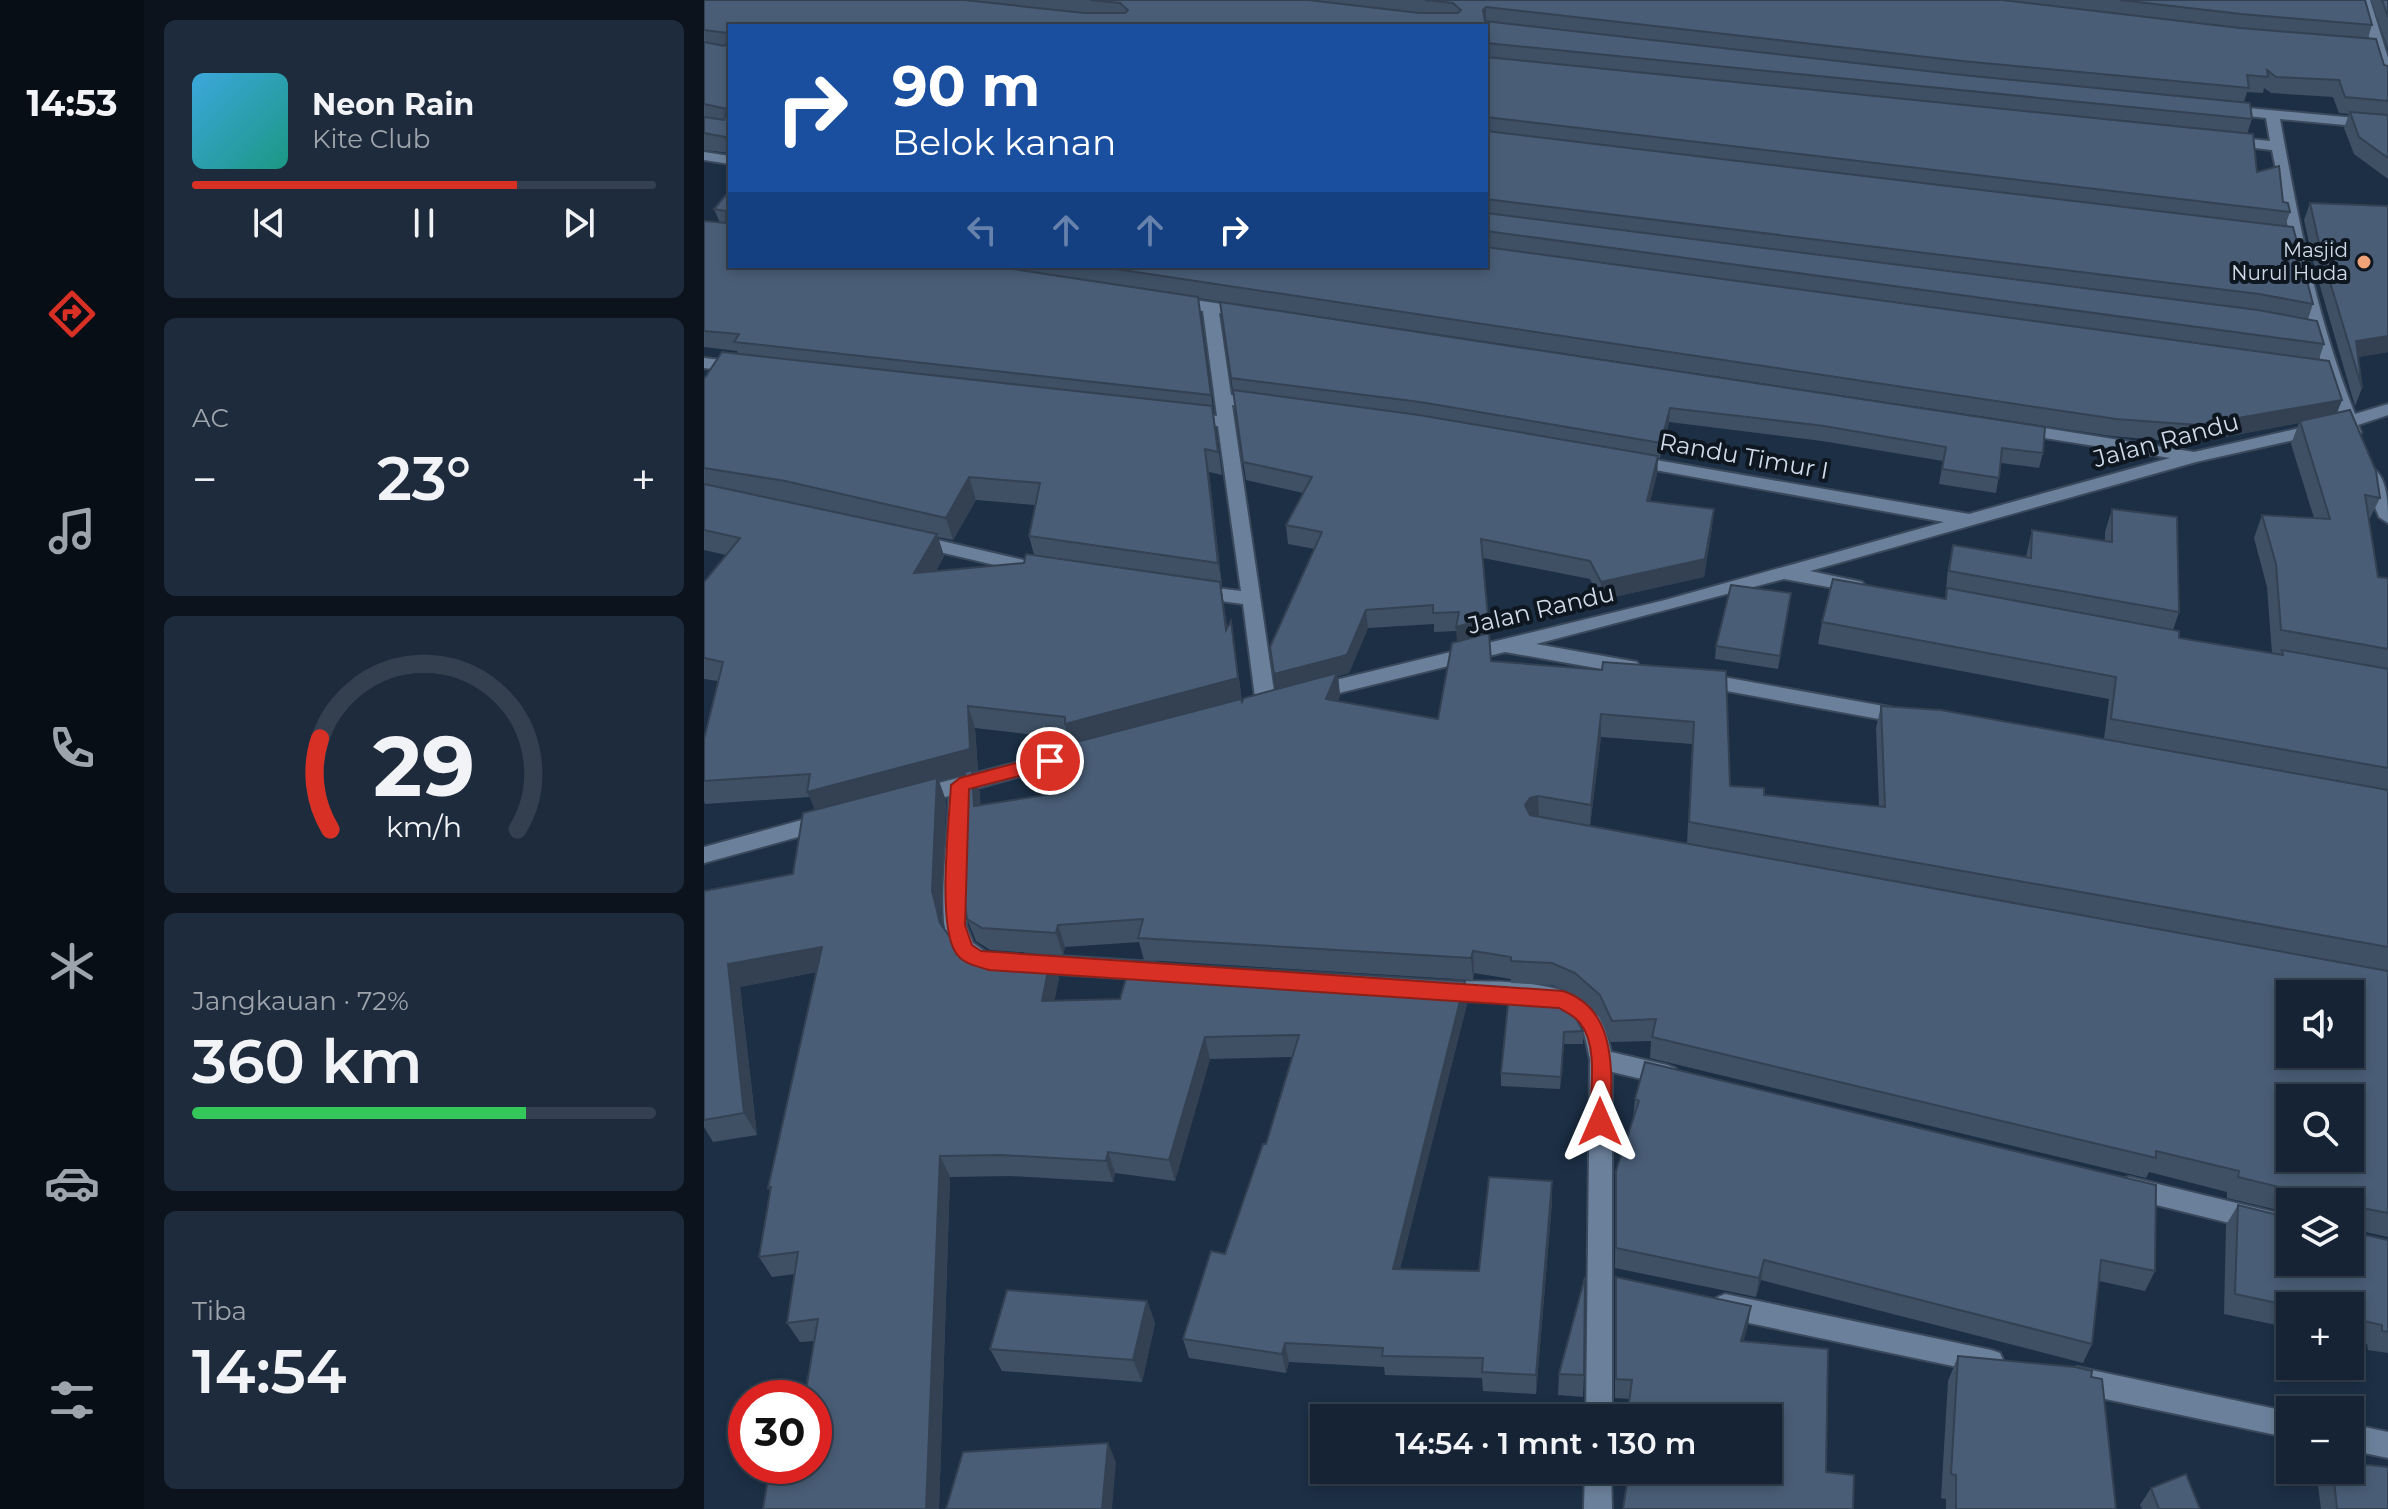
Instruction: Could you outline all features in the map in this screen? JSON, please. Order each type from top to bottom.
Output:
[{"type":"street","points":[[2364,0],[2372,48],[2388,80]]},
{"type":"street","points":[[2207,108],[2388,125]]},
{"type":"street","points":[[2273,116],[2288,236],[2313,330],[2325,370],[2388,517]]},
{"type":"street","points":[[2215,140],[2278,146]]},
{"type":"street","points":[[704,156],[728,160]]},
{"type":"street","points":[[1164,301],[1272,317]]},
{"type":"street","points":[[1210,307],[1250,599],[1281,701]]},
{"type":"street","points":[[704,363],[751,369]]},
{"type":"street","points":[[1222,399],[1283,407]]},
{"type":"street","name":"Jalan Randu","points":[[1242,711],[1500,644],[1665,606],[2194,457],[2383,413]]},
{"type":"street","points":[[1177,417],[1225,422]]},
{"type":"street","points":[[1995,425],[2194,457]]},
{"type":"street","name":"Randu Timur I","points":[[1610,457],[1972,521]]},
{"type":"street","points":[[895,537],[1061,574]]},
{"type":"street","points":[[1785,573],[1879,590]]},
{"type":"street","points":[[1187,591],[1250,599]]},
{"type":"street","points":[[1500,644],[1656,672]]},
{"type":"street","points":[[1687,677],[1921,719]]},
{"type":"street","points":[[900,801],[1110,745]]},
{"type":"street","points":[[960,785],[954,908],[955,925],[964,949],[989,962],[1178,973]]},
{"type":"street","points":[[704,855],[839,818]]},
{"type":"street","points":[[1427,989],[1563,999],[1586,1015],[1595,1031],[1601,1059],[1599,1404]]},
{"type":"street","points":[[1601,1059],[1693,1081]]},
{"type":"street","points":[[2106,1182],[2276,1224]]},
{"type":"street","points":[[1599,1279],[1630,1286]]},
{"type":"street","points":[[1707,1302],[2014,1367]]},
{"type":"street","points":[[2060,1376],[2276,1422]]},
{"type":"street","points":[[2364,1440],[2388,1445]]},
{"type":"street","points":[[1598,1484],[1598,1509]]},
{"type":"building","points":[[704,0],[964,0],[1084,13],[1125,13],[1128,10],[1120,3],[1090,0],[1308,0],[1419,13],[1458,13],[1461,10],[1453,3],[1425,0],[2002,0],[2240,28],[2376,39],[2384,65],[2388,66],[2388,101],[2345,97],[2339,80],[2276,77],[2267,70],[2268,77],[2247,75],[2249,88],[1962,61],[1486,7],[1483,10],[1485,21],[1962,75],[2250,103],[2252,119],[1488,43],[1488,24],[728,24],[727,141],[725,137],[704,133],[704,117],[724,120],[727,109],[704,104],[704,42],[724,46],[727,33],[704,30]]},
{"type":"building","points":[[2120,0],[2365,0],[2372,25],[2241,14]]},
{"type":"building","points":[[2382,0],[2388,0],[2388,17]]},
{"type":"building","points":[[1488,57],[2253,134],[2257,172],[2279,166],[2283,202],[2288,203],[2290,212],[1488,117]]},
{"type":"building","points":[[2350,112],[2388,115],[2388,158],[2359,137]]},
{"type":"building","points":[[1488,131],[2293,227],[2313,304],[2259,294],[1488,199]]},
{"type":"building","points":[[728,192],[728,268],[1006,268],[1198,297],[1211,395],[734,342],[739,334],[704,331],[704,221],[726,223],[726,211],[714,209]]},
{"type":"building","points":[[2310,203],[2388,206],[2388,336],[2356,341],[2362,388],[2321,252]]},
{"type":"building","points":[[1488,213],[2258,310],[2317,321],[2324,344],[1488,231]]},
{"type":"building","points":[[1488,247],[2329,361],[2342,400],[2198,425],[2116,419],[1109,268],[1488,268]]},
{"type":"building","points":[[1220,302],[2045,427],[2043,453],[2002,448],[1999,478],[1942,469],[1946,447],[1824,426],[1670,408],[1661,443],[1420,402],[1231,378]]},
{"type":"building","points":[[722,352],[1212,406],[1218,452],[1205,449],[1218,563],[1029,536],[1040,483],[969,477],[946,518],[785,481],[704,468],[704,379]]},
{"type":"building","points":[[1233,390],[1419,415],[1658,456],[1647,501],[1714,509],[1705,559],[1601,582],[1590,561],[1481,539],[1488,618],[1456,627],[1459,612],[1433,613],[1433,605],[1366,610],[1347,655],[1274,674],[1270,647],[1322,532],[1286,525],[1312,477],[1243,462]]},
{"type":"building","points":[[2350,410],[2376,471],[2380,498],[2365,495],[2378,577],[2388,578],[2388,649],[2281,630],[2276,564],[2262,515],[2330,519],[2300,421]]},
{"type":"building","points":[[704,484],[937,534],[914,573],[1024,563],[1026,554],[1220,582],[1226,630],[1231,621],[1238,678],[1065,724],[1065,717],[968,706],[970,749],[807,792],[810,774],[704,781],[704,739],[723,662],[704,658],[704,582],[740,538],[704,530]]},
{"type":"building","points":[[2112,509],[2177,517],[2179,612],[1949,571],[1953,545],[2031,558],[2032,530],[2112,542]]},
{"type":"building","points":[[1833,579],[1946,599],[1947,588],[2179,631],[2179,638],[2283,655],[2282,650],[2388,669],[2388,768],[2111,719],[2116,677],[1822,622]]},
{"type":"building","points":[[1731,585],[1791,593],[1780,656],[1716,646]]},
{"type":"building","points":[[1489,633],[1491,661],[1602,670],[1603,662],[1726,671],[1730,786],[1764,788],[1764,795],[1885,807],[1881,706],[1941,710],[2388,790],[2388,947],[1689,822],[1694,722],[1601,714],[1591,805],[1538,796],[1530,798],[1525,805],[1530,815],[2388,971],[2388,1213],[2364,1208],[2364,1188],[2283,1188],[2238,1177],[2239,1171],[2156,1151],[2156,1158],[1652,1037],[1656,1019],[1612,1021],[1600,995],[1575,973],[1552,963],[1511,961],[1511,957],[1473,951],[1471,958],[1138,938],[1143,919],[1058,925],[1056,933],[982,928],[967,919],[960,870],[965,772],[972,770],[974,806],[1065,792],[1065,745],[1241,699],[1242,702],[1244,698],[1337,673],[1326,699],[1438,719],[1452,643]]},
{"type":"building","points":[[937,778],[932,891],[940,923],[950,937],[979,951],[1051,956],[1042,1001],[1120,999],[1131,961],[1465,981],[1393,1269],[1479,1271],[1489,1177],[1552,1181],[1536,1375],[1482,1372],[1483,1358],[1382,1356],[1383,1348],[1285,1343],[1282,1354],[1183,1339],[1211,1251],[1225,1254],[1263,1144],[1266,1144],[1299,1035],[1205,1037],[1169,1160],[1108,1152],[1106,1161],[1001,1155],[940,1156],[926,1509],[763,1509],[767,1484],[832,1484],[832,1380],[808,1380],[818,1319],[787,1323],[798,1252],[759,1257],[771,1187],[768,1188],[822,947],[728,964],[744,1113],[704,1120],[704,891],[793,874],[803,813]]},
{"type":"building","points":[[1509,994],[1550,996],[1571,1009],[1583,1031],[1564,1032],[1561,1077],[1501,1073]]},
{"type":"building","points":[[1645,1062],[2156,1185],[2155,1271],[2101,1260],[2092,1344],[1764,1260],[1759,1278],[1616,1248],[1616,1171],[1639,1101],[1635,1099]]},
{"type":"building","points":[[2238,1205],[2276,1214],[2276,1276],[2364,1276],[2364,1235],[2388,1240],[2388,1332],[2382,1331],[2382,1325],[2364,1321],[2364,1292],[2276,1292],[2276,1303],[2235,1294]]},
{"type":"building","points":[[1585,1277],[1584,1375],[1559,1374]]},
{"type":"building","points":[[1616,1277],[1751,1306],[1741,1341],[1828,1349],[1826,1472],[1854,1475],[1853,1509],[1623,1509],[1627,1484],[1782,1484],[1782,1404],[1629,1404],[1632,1380],[1616,1379]]},
{"type":"building","points":[[1007,1290],[1147,1301],[1133,1360],[990,1349]]},
{"type":"building","points":[[1958,1356],[2075,1367],[2092,1371],[2091,1377],[2102,1379],[2116,1509],[1956,1509],[1956,1475],[1951,1474]]},
{"type":"building","points":[[1108,1443],[1102,1509],[946,1509],[963,1452]]},
{"type":"building","points":[[2364,1464],[2388,1467],[2388,1509],[2337,1509],[2334,1484],[2364,1484]]},
{"type":"building","points":[[2186,1474],[2200,1509],[2159,1509],[2151,1488]]},
{"type":"place","name":"Masjid Nurul Huda","points":[[2364,262]]},
{"type":"route","points":[[1050,761],[960,785],[955,925],[964,949],[974,957],[989,962],[1563,999],[1586,1015],[1595,1031],[1601,1059],[1600,1122]]}]
